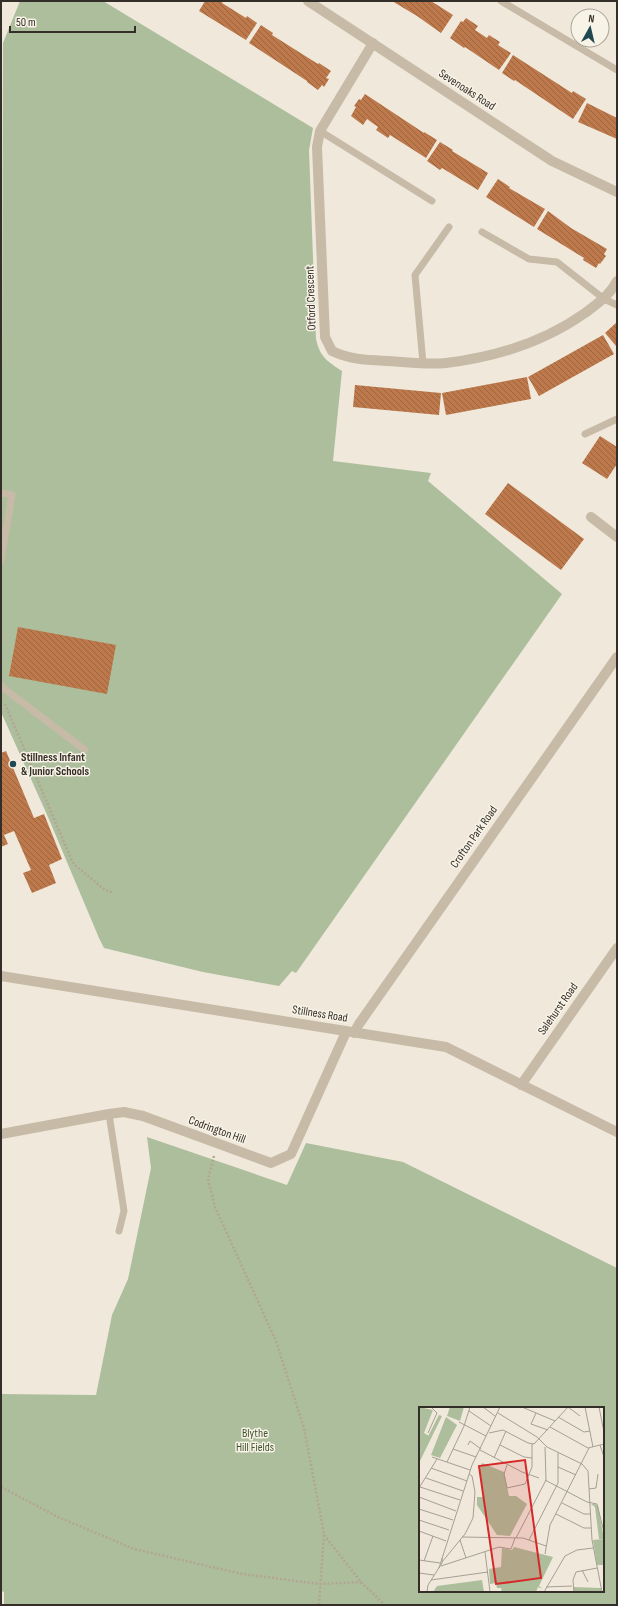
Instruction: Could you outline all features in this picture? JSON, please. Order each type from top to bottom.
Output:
[{"type":"street","name":"Sevenoaks Road","points":[[308,1],[552,161],[617,192]]},
{"type":"street","name":"Otford Crescent","points":[[373,43],[320,131],[317,147],[325,337],[332,351],[346,357],[423,363],[445,363],[501,353],[545,336],[576,319],[604,299],[617,281]]},
{"type":"street","points":[[591,517],[617,537]]},
{"type":"street","name":"Crofton Park Road","points":[[350,1032],[359,1024],[617,656]]},
{"type":"street","name":"Salehurst Road","points":[[521,1085],[617,948]]},
{"type":"street","name":"Stillness Road","points":[[1,976],[446,1048],[617,1132]]},
{"type":"street","name":"Codrington Hill","points":[[1,1134],[124,1112],[143,1116],[271,1163],[291,1154],[350,1032]]},
{"type":"lane","points":[[501,1],[617,70]]},
{"type":"lane","points":[[320,131],[432,202]]},
{"type":"lane","points":[[423,363],[414,275],[448,227]]},
{"type":"lane","points":[[482,232],[528,259],[557,262],[604,299],[617,305]]},
{"type":"lane","points":[[585,434],[617,419]]},
{"type":"lane","points":[[1,493],[12,495],[1,560]]},
{"type":"lane","points":[[2,686],[85,750]]},
{"type":"lane","points":[[109,1114],[124,1211],[119,1231]]},
{"type":"path","points":[[2,686],[5,708],[72,861],[105,890],[114,893]]},
{"type":"path","points":[[218,1144],[208,1179],[215,1207],[276,1341],[304,1428],[324,1534],[320,1605]]},
{"type":"path","points":[[1,1487],[58,1517],[134,1549],[242,1574],[320,1584],[361,1582]]},
{"type":"path","points":[[324,1534],[361,1582],[385,1605]]},
{"type":"green space","points":[[20,1],[103,1],[313,128],[309,150],[316,339],[325,358],[342,371],[333,461],[431,473],[428,481],[562,594],[296,973],[292,971],[279,986],[203,972],[104,948],[1,712],[3,43]]},
{"type":"green space","name":"Blythe Hill Fields","points":[[147,1137],[287,1185],[306,1143],[403,1162],[617,1268],[617,1605],[4,1605],[4,1592],[1,1591],[1,1394],[96,1395],[112,1315],[128,1279],[151,1168]]},
{"type":"building","points":[[205,1],[223,1],[222,3],[257,23],[246,40],[199,11]]},
{"type":"building","points":[[392,1],[431,1],[453,15],[441,33]]},
{"type":"building","points":[[466,18],[478,26],[475,30],[487,38],[489,35],[500,42],[498,45],[511,53],[499,70],[450,38],[461,21],[463,22]]},
{"type":"building","points":[[261,25],[273,33],[272,35],[331,71],[326,78],[329,79],[324,87],[322,85],[318,90],[307,81],[249,43]]},
{"type":"building","points":[[513,55],[572,93],[573,91],[586,99],[573,119],[502,73]]},
{"type":"building","points":[[365,94],[437,140],[426,158],[390,135],[388,138],[376,130],[378,127],[367,119],[363,125],[351,116],[356,107],[354,106]]},
{"type":"building","points":[[587,103],[617,118],[617,139],[578,122]]},
{"type":"building","points":[[440,142],[488,173],[478,190],[442,168],[440,170],[427,161]]},
{"type":"building","points":[[498,179],[510,187],[509,188],[545,209],[534,227],[486,197]]},
{"type":"building","points":[[548,211],[571,228],[607,249],[604,254],[606,256],[596,268],[583,260],[584,258],[537,229]]},
{"type":"building","points":[[617,322],[617,347],[605,333]]},
{"type":"building","points":[[603,335],[614,354],[539,396],[528,377]]},
{"type":"building","points":[[527,377],[531,399],[446,415],[442,393]]},
{"type":"building","points":[[355,385],[441,393],[439,415],[353,407]]},
{"type":"building","points":[[600,436],[617,447],[617,464],[607,479],[582,463]]},
{"type":"building","points":[[508,483],[584,539],[561,570],[485,514]]},
{"type":"building","points":[[18,627],[116,645],[107,694],[9,676]]},
{"type":"building","points":[[6,751],[34,818],[44,814],[62,859],[49,865],[56,883],[32,893],[23,873],[31,870],[14,831],[4,835],[8,844],[1,847],[1,753]]},
{"type":"place","name":"Stillness Infant & Junior Schools","points":[[13,764]]}]
